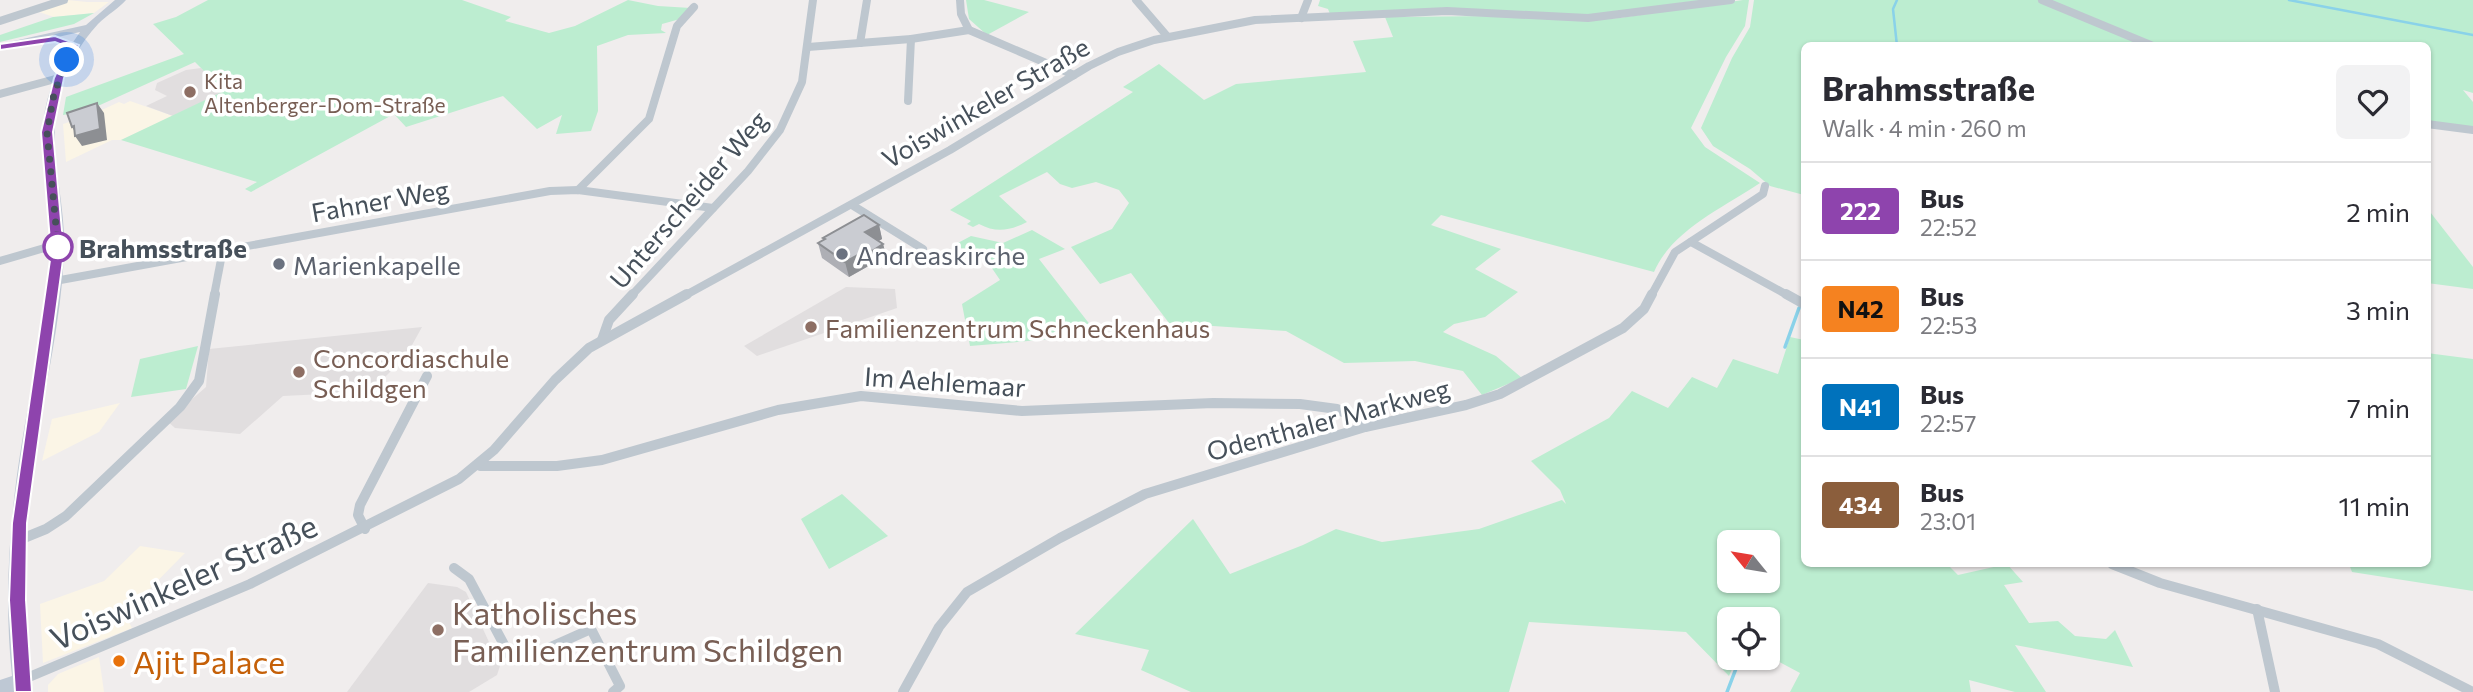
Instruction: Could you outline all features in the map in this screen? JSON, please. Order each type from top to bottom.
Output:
[{"type":"main road","points":[[0,688],[23,686],[18,600],[19,540],[25,470],[55,281],[58,244],[47,132],[59,78],[74,45],[86,29],[121,0]]},
{"type":"main road","points":[[0,47],[86,29]]},
{"type":"main road","points":[[28,41],[55,39],[74,45]]},
{"type":"street","points":[[0,21],[64,0]]},
{"type":"street","name":"Unterscheider Weg","points":[[602,340],[609,320],[771,144],[789,116],[802,82],[813,0]]},
{"type":"street","points":[[860,43],[867,0]]},
{"type":"street","points":[[960,0],[961,14],[969,30]]},
{"type":"street","points":[[1136,0],[1167,36]]},
{"type":"street","points":[[1301,18],[1308,0]]},
{"type":"street","name":"Voiswinkeler Straße","points":[[23,686],[221,597],[365,528],[480,466],[559,373],[602,340],[852,205],[1118,52],[1167,36],[1242,22],[1455,11],[1588,18],[1731,0]]},
{"type":"street","points":[[2042,0],[2142,42]]},
{"type":"street","points":[[578,190],[649,120],[677,26],[694,7]]},
{"type":"street","points":[[808,47],[911,39],[969,30],[1074,75]]},
{"type":"street","points":[[908,102],[911,39]]},
{"type":"street","points":[[0,94],[59,78]]},
{"type":"street","points":[[2431,125],[2473,130]]},
{"type":"street","name":"Odenthaler Markweg","points":[[903,692],[925,650],[956,603],[967,592],[1060,538],[1145,494],[1365,427],[1466,405],[1500,394],[1604,340],[1644,309],[1675,252],[1763,194],[1765,186]]},
{"type":"street","name":"Fahner Weg","points":[[55,281],[550,191],[578,190],[713,208]]},
{"type":"street","points":[[852,205],[923,249]]},
{"type":"street","points":[[1691,242],[1801,302]]},
{"type":"street","points":[[0,261],[58,244]]},
{"type":"street","points":[[19,540],[46,529],[66,516],[180,407],[195,389],[223,249]]},
{"type":"street","points":[[365,528],[358,515],[360,505],[427,376]]},
{"type":"street","name":"Im Aehlemaar","points":[[480,466],[517,467],[601,460],[787,406],[873,394],[993,410],[1023,411],[1176,403],[1291,404],[1330,407],[1353,414],[1365,427]]},
{"type":"street","points":[[2120,567],[2160,583],[2386,647],[2473,692]]},
{"type":"street","points":[[454,568],[469,579],[510,656],[526,658],[591,629],[617,689]]},
{"type":"street","points":[[2257,609],[2275,692]]},
{"type":"shaded area","points":[[68,0],[109,2],[94,13],[54,17],[36,11]]},
{"type":"shaded area","name":"Kita Altenberger-Dom-Straße","points":[[201,68],[225,91],[173,116],[146,106],[167,96],[155,90],[157,83],[186,70]]},
{"type":"shaded area","points":[[130,101],[173,116],[66,162],[63,124],[119,102],[124,104]]},
{"type":"shaded area","name":"Familienzentrum Schneckenhaus","points":[[846,287],[895,289],[897,308],[757,356],[744,346]]},
{"type":"shaded area","name":"Concordiaschule Schildgen","points":[[422,327],[406,356],[361,401],[324,394],[283,396],[240,434],[175,428],[167,421],[206,387],[209,349]]},
{"type":"shaded area","points":[[120,403],[99,432],[42,461],[52,419]]},
{"type":"shaded area","points":[[140,546],[185,553],[125,614],[132,628],[43,663],[40,604],[104,581]]},
{"type":"shaded area","name":"Katholisches Familienzentrum Schildgen","points":[[428,583],[457,587],[466,592],[500,666],[497,675],[469,692],[347,692]]},
{"type":"shaded area","points":[[99,657],[104,692],[48,692],[48,685],[58,674]]},
{"type":"green space","points":[[208,0],[462,0],[511,17],[505,21],[549,33],[575,26],[628,0],[658,6],[691,8],[680,19],[662,24],[661,30],[666,33],[628,35],[597,46],[598,111],[591,131],[556,134],[562,115],[537,129],[503,96],[406,127],[394,114],[251,192],[245,189],[257,182],[121,140],[224,91],[195,62],[89,110],[63,115],[66,97],[184,54],[153,24],[176,17]]},
{"type":"green space","points":[[966,0],[984,0],[1029,12],[987,35],[969,19]]},
{"type":"green space","points":[[1320,0],[1726,0],[1686,2],[1582,15],[1330,14],[1328,9],[1318,6]]},
{"type":"green space","points":[[1749,0],[1745,26],[1726,57],[1691,128],[1705,147],[1760,183],[1686,232],[1662,257],[1654,272],[1441,215],[1431,225],[1501,249],[1475,269],[1518,292],[1485,317],[1454,324],[1443,332],[1496,356],[1522,378],[1482,395],[1463,371],[1415,361],[1344,363],[1286,331],[1169,323],[1131,273],[1100,284],[1071,247],[1112,229],[1129,203],[1119,190],[1096,182],[1072,188],[1060,184],[1047,172],[999,196],[1027,222],[1008,229],[991,229],[979,224],[973,227],[967,224],[971,221],[950,210],[1133,92],[1123,87],[1159,64],[1204,100],[1236,84],[1366,72],[1353,41],[1393,37],[1385,17],[1494,16],[1585,20],[1619,18]]},
{"type":"green space","points":[[1754,0],[2039,0],[2142,42],[1801,42],[1801,194],[1770,186],[1750,169],[1713,146],[1701,128],[1732,58],[1750,27]]},
{"type":"green space","points":[[2048,0],[2473,0],[2473,93],[2463,90],[2473,102],[2473,127],[2431,122],[2431,42],[2149,42]]},
{"type":"green space","points":[[94,13],[74,24],[0,42],[0,35],[53,17]]},
{"type":"green space","points":[[2431,213],[2473,267],[2473,289],[2431,284]]},
{"type":"green space","points":[[1032,230],[1065,249],[1039,259],[1098,335],[970,346],[962,304],[1000,280],[985,258],[954,245],[971,236],[1003,243]]},
{"type":"green space","points":[[1790,337],[1801,339],[1801,567],[1950,567],[1958,575],[1994,567],[2010,567],[2023,582],[2004,585],[2029,623],[2058,621],[2075,636],[2106,639],[2115,630],[2133,667],[2015,645],[2046,692],[2015,692],[1969,680],[1971,692],[1790,692],[1800,673],[1780,662],[1780,607],[1717,607],[1717,664],[1686,632],[1529,622],[1509,692],[1191,692],[1141,670],[1149,650],[1075,634],[1193,519],[1230,574],[1336,529],[1382,542],[1479,529],[1562,500],[1566,504],[1560,490],[1531,461],[1609,418],[1632,391],[1668,408],[1692,377],[1717,388],[1733,359],[1778,374]]},
{"type":"green space","points":[[198,346],[186,389],[131,397],[140,359]]},
{"type":"green space","points":[[2431,354],[2473,359],[2473,591],[2352,572],[2350,567],[2431,567]]},
{"type":"green space","points":[[842,494],[888,536],[829,569],[801,519]]},
{"type":"building","points":[[97,103],[100,129],[75,136],[74,126],[72,127],[67,113]]},
{"type":"building","points":[[864,215],[879,225],[865,232],[883,244],[872,251],[869,249],[845,262],[818,243],[825,239],[823,238]]},
{"type":"waterway","points":[[1897,0],[1893,9],[1897,42]]},
{"type":"waterway","points":[[2289,0],[2473,35]]},
{"type":"waterway","points":[[1785,347],[1799,308]]},
{"type":"waterway","points":[[1727,692],[1735,670]]},
{"type":"bus line","name":"222","points":[[0,47],[55,39],[74,45],[59,78],[47,132],[58,253],[19,523],[19,649],[23,692]]},
{"type":"place","name":"Kita Altenberger-Dom-Straße","points":[[190,92]]},
{"type":"place","name":"Brahmsstraße","points":[[58,247]]},
{"type":"place","name":"Andreaskirche","points":[[842,254]]},
{"type":"place","name":"Marienkapelle","points":[[279,264]]},
{"type":"place","name":"Familienzentrum Schneckenhaus","points":[[811,327]]},
{"type":"place","name":"Concordiaschule Schildgen","points":[[299,372]]},
{"type":"place","name":"Katholisches Familienzentrum Schildgen","points":[[438,630]]},
{"type":"place","name":"Ajit Palace","points":[[119,661]]},
{"type":"route","points":[[58,247],[47,132],[54,94],[67,60]]}]
